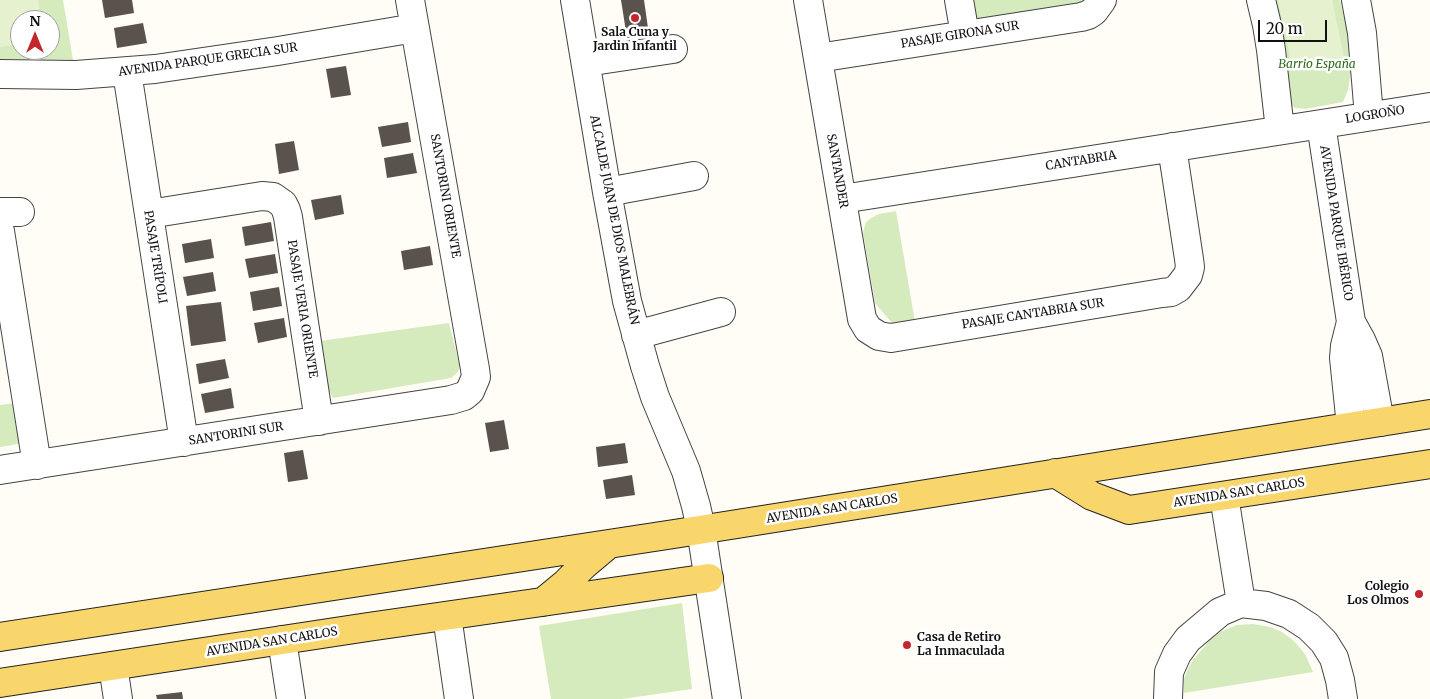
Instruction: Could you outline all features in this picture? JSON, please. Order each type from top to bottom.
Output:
[{"type":"main road","name":"AVENIDA SAN CARLOS","points":[[0,637],[609,544],[1430,414]]},
{"type":"main road","name":"AVENIDA SAN CARLOS","points":[[1055,473],[1092,496],[1129,510],[1430,464]]},
{"type":"main road","points":[[543,602],[609,544]]},
{"type":"main road","points":[[541,554],[556,559],[562,564],[566,583]]},
{"type":"main road","name":"AVENIDA SAN CARLOS","points":[[0,683],[709,578]]},
{"type":"street","name":"SANTORINI ORIENTE","points":[[410,0],[475,369],[476,377],[470,391]]},
{"type":"street","name":"ALCALDE JUAN DE DIOS MALEBRÁN","points":[[575,0],[627,300],[655,397],[691,486],[701,529],[727,699]]},
{"type":"street","name":"SANTANDER","points":[[808,0],[862,318],[868,329],[879,336]]},
{"type":"street","points":[[959,0],[965,34]]},
{"type":"street","points":[[1261,0],[1271,50],[1280,130]]},
{"type":"street","points":[[1356,0],[1362,33],[1369,116]]},
{"type":"street","name":"PASAJE GIRONA SUR","points":[[818,58],[1088,15],[1101,3]]},
{"type":"street","name":"AVENIDA PARQUE GRECIA SUR","points":[[0,74],[76,75],[155,69],[415,28]]},
{"type":"street","points":[[586,62],[673,49]]},
{"type":"street","name":"PASAJE TRÍPOLI","points":[[127,72],[184,442]]},
{"type":"street","name":"LOGROÑO","points":[[1321,124],[1430,107]]},
{"type":"street","name":"CANTABRIA","points":[[842,199],[1321,124]]},
{"type":"street","name":"AVENIDA PARQUE IBÉRICO","points":[[1321,124],[1351,322],[1368,356],[1380,422]]},
{"type":"street","name":"PASAJE CANTABRIA SUR","points":[[879,336],[892,338],[1171,292],[1178,288],[1188,275],[1190,267],[1172,147]]},
{"type":"street","points":[[607,192],[694,176]]},
{"type":"street","name":"PASAJE VERIA ORIENTE","points":[[149,214],[262,196],[273,197],[278,200],[286,210],[288,217],[320,421]]},
{"type":"street","points":[[0,231],[37,465]]},
{"type":"street","points":[[636,335],[721,312]]},
{"type":"street","name":"AVENIDA PARQUE IBÉRICO","points":[[1351,322],[1344,358],[1351,426]]},
{"type":"street","name":"SANTORINI SUR","points":[[0,470],[451,400],[464,396],[470,391]]},
{"type":"street","points":[[1224,496],[1240,603]]},
{"type":"street","points":[[1168,699],[1169,672],[1177,654],[1188,639],[1220,612],[1240,603],[1266,606],[1289,614],[1309,627],[1324,642],[1334,658],[1343,699]]},
{"type":"street","points":[[447,616],[459,699]]},
{"type":"street","points":[[282,640],[291,699]]},
{"type":"street","points":[[113,666],[118,699]]},
{"type":"green space","points":[[0,0],[63,0],[73,60],[60,60],[60,10],[10,10],[10,59],[0,59]]},
{"type":"green space","points":[[0,0],[38,0],[40,10],[10,10],[10,46],[0,47]]},
{"type":"green space","points":[[972,0],[1090,0],[1089,3],[979,20],[972,10]]},
{"type":"green space","name":"Barrio España","points":[[1271,0],[1340,0],[1347,30],[1351,70],[1348,90],[1343,102],[1305,109],[1295,108],[1291,105]]},
{"type":"green space","points":[[1278,0],[1332,0],[1344,57],[1293,69]]},
{"type":"green space","points":[[896,211],[915,322],[893,324],[875,303],[863,232],[866,222],[871,218],[879,214]]},
{"type":"green space","points":[[449,323],[460,367],[458,372],[451,378],[333,398],[326,385],[320,341]]},
{"type":"green space","points":[[17,403],[24,443],[0,447],[0,405]]},
{"type":"green space","points":[[682,603],[692,689],[622,699],[551,699],[539,626]]},
{"type":"green space","points":[[1253,624],[1270,627],[1282,632],[1294,641],[1305,654],[1313,672],[1184,693],[1184,679],[1188,669],[1210,640],[1222,631],[1237,625]]},
{"type":"building","points":[[102,0],[132,0],[134,13],[105,18]]},
{"type":"building","name":"Sala Cuna y Jardin Infantil","points":[[621,0],[644,0],[649,35],[627,38]]},
{"type":"building","points":[[143,23],[147,43],[117,48],[114,28]]},
{"type":"building","points":[[346,66],[351,95],[331,98],[326,69]]},
{"type":"building","points":[[408,122],[411,142],[382,147],[378,127]]},
{"type":"building","points":[[294,141],[299,170],[279,174],[275,144]]},
{"type":"building","points":[[413,153],[417,173],[387,178],[384,158]]},
{"type":"building","points":[[341,195],[344,214],[315,220],[311,200]]},
{"type":"building","points":[[271,222],[274,241],[245,246],[242,227]]},
{"type":"building","points":[[211,239],[214,258],[185,263],[182,244]]},
{"type":"building","points":[[430,246],[433,265],[404,270],[401,251]]},
{"type":"building","points":[[275,254],[278,273],[249,278],[245,259]]},
{"type":"building","points":[[213,272],[216,291],[187,296],[183,277]]},
{"type":"building","points":[[279,287],[282,306],[253,311],[250,292]]},
{"type":"building","points":[[221,302],[226,341],[191,346],[186,306]]},
{"type":"building","points":[[284,318],[287,337],[258,343],[254,323]]},
{"type":"building","points":[[225,359],[229,378],[199,384],[196,364]]},
{"type":"building","points":[[231,388],[234,408],[205,413],[201,394]]},
{"type":"building","points":[[504,420],[509,449],[490,452],[485,423]]},
{"type":"building","points":[[625,443],[628,463],[598,467],[596,447]]},
{"type":"building","points":[[303,450],[308,479],[288,482],[284,453]]},
{"type":"building","points":[[632,475],[635,495],[606,499],[603,480]]},
{"type":"building","points":[[182,692],[183,699],[157,699],[156,695]]},
{"type":"place","name":"Sala Cuna y Jardin Infantil","points":[[635,18]]},
{"type":"place","name":"Colegio Los Olmos","points":[[1419,594]]},
{"type":"place","name":"Casa de Retiro La Inmaculada","points":[[907,645]]}]
